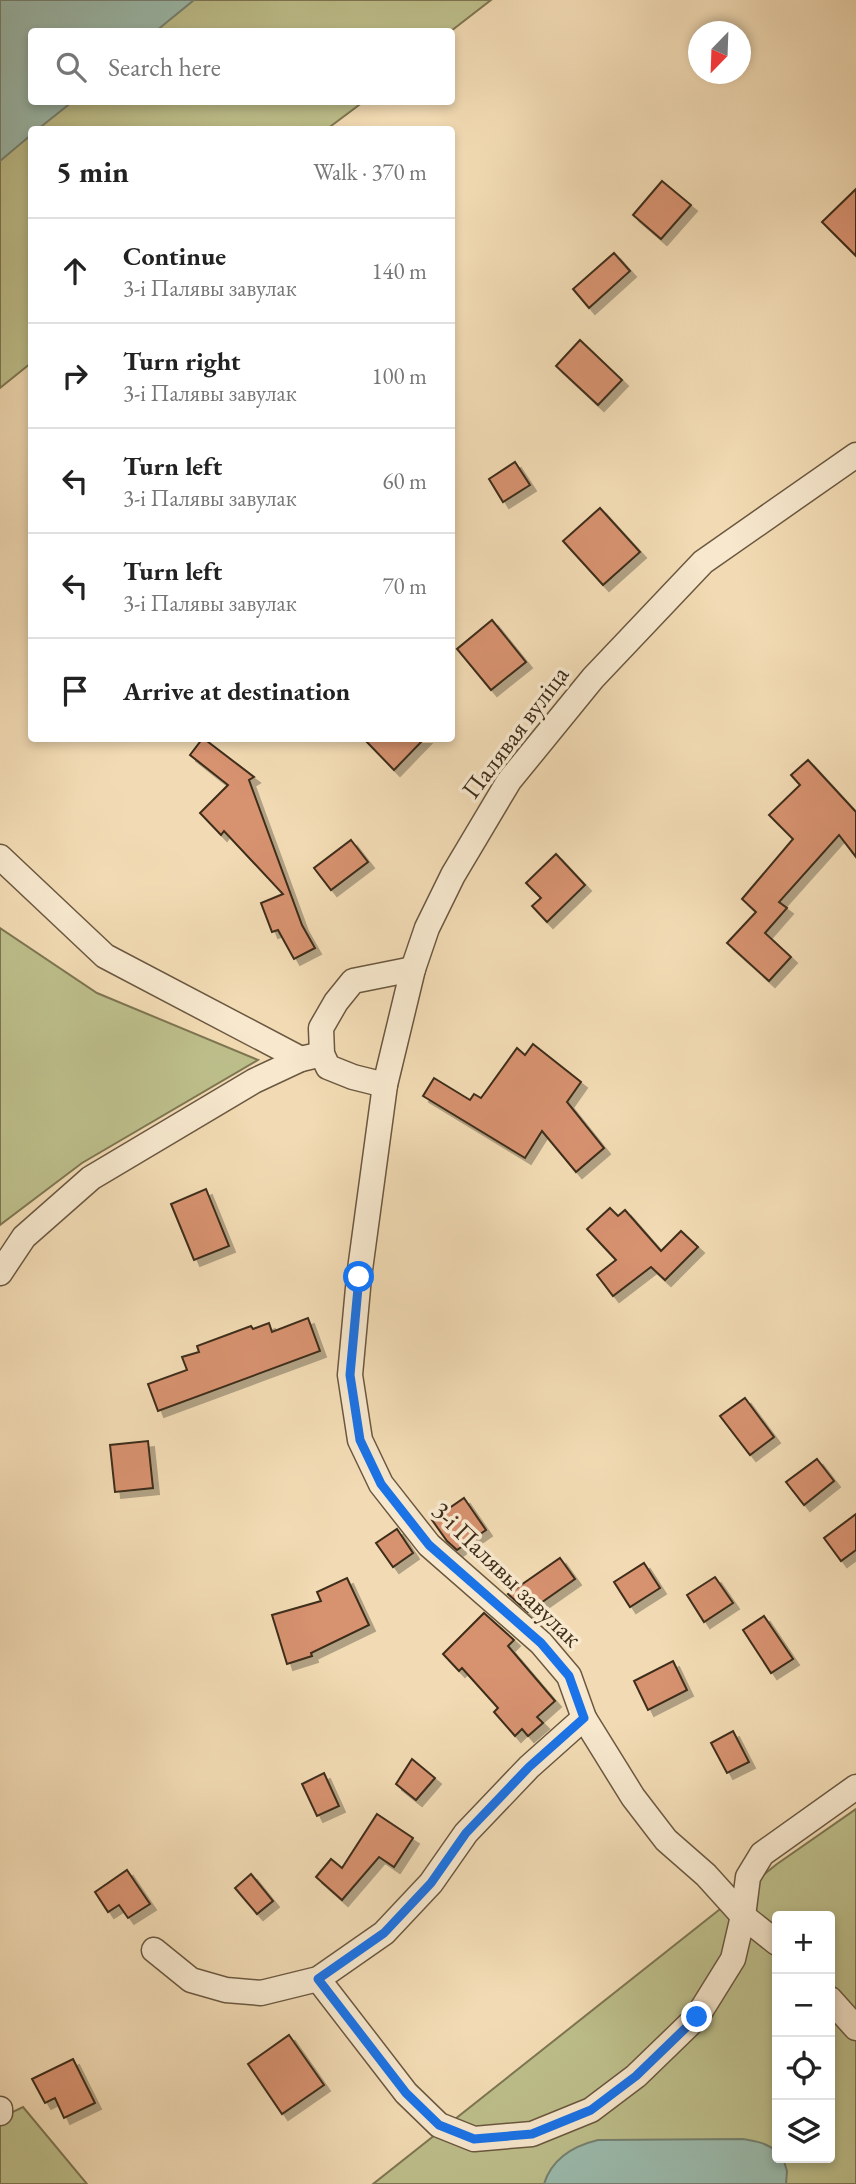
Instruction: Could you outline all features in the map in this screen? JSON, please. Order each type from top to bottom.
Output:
[{"type":"street","name":"Палявая вуліца","points":[[373,1189],[385,1085],[413,969],[427,928],[453,874],[509,781],[593,678],[703,562],[856,455]]},
{"type":"street","points":[[0,857],[105,956],[311,1056],[328,1067],[385,1085]]},
{"type":"street","points":[[0,1273],[24,1237],[91,1178],[254,1081],[311,1056],[321,1028],[336,1002],[353,981],[413,969]]},
{"type":"street","name":"3-і Палявы завулак","points":[[373,1189],[359,1277],[350,1375],[360,1440],[381,1484],[429,1545],[541,1643],[569,1676],[584,1718],[633,1797],[666,1840],[706,1875],[743,1916],[772,1939]]},
{"type":"street","points":[[154,1950],[191,1980],[226,1990],[261,1993],[318,1979],[384,1933],[431,1883],[466,1833],[529,1767],[584,1718]]},
{"type":"street","points":[[318,1979],[406,2093],[439,2125],[474,2139],[532,2134],[591,2110],[636,2076],[697,2017],[733,1959],[748,1877],[762,1854],[856,1787]]},
{"type":"street","points":[[835,2005],[856,2028]]},
{"type":"green space","points":[[0,0],[491,0],[455,28],[28,28],[28,105],[359,105],[331,126],[28,126],[28,365],[0,388]]},
{"type":"green space","points":[[0,928],[97,993],[258,1060],[82,1163],[0,1225]]},
{"type":"green space","points":[[856,1809],[856,2184],[373,2184],[777,1864]]},
{"type":"green space","points":[[23,2107],[87,2184],[0,2184],[0,2118]]},
{"type":"shaded area","points":[[0,0],[194,0],[160,28],[28,28],[28,105],[68,105],[42,126],[28,126],[28,138],[0,161]]},
{"type":"shaded area","points":[[743,2139],[757,2142],[772,2149],[772,2163],[785,2163],[786,2184],[544,2184],[552,2167],[565,2154],[598,2140]]},
{"type":"building","points":[[662,181],[691,205],[661,239],[633,215]]},
{"type":"building","points":[[856,189],[856,256],[822,222]]},
{"type":"building","points":[[614,253],[630,271],[589,308],[573,289]]},
{"type":"building","points":[[580,340],[622,380],[598,405],[556,366]]},
{"type":"building","points":[[515,462],[530,485],[503,502],[489,479]]},
{"type":"building","points":[[600,508],[640,552],[603,585],[563,541]]},
{"type":"building","points":[[492,620],[526,662],[491,690],[457,649]]},
{"type":"building","points":[[200,742],[208,742],[254,777],[249,780],[302,925],[315,948],[294,959],[278,930],[272,932],[261,903],[283,894],[224,831],[221,835],[200,813],[228,785],[190,755]]},
{"type":"building","points":[[367,742],[421,742],[394,770]]},
{"type":"building","points":[[808,760],[856,812],[856,857],[839,835],[779,902],[787,908],[765,933],[791,957],[769,981],[727,943],[756,912],[742,899],[793,839],[769,815],[800,785],[791,775]]},
{"type":"building","points":[[351,840],[368,862],[331,890],[314,868]]},
{"type":"building","points":[[556,854],[585,885],[547,922],[532,906],[541,898],[526,883]]},
{"type":"building","points":[[533,1044],[581,1082],[567,1102],[604,1148],[576,1172],[542,1131],[525,1158],[423,1096],[434,1078],[470,1100],[474,1094],[481,1098],[517,1048],[525,1055]]},
{"type":"building","points":[[206,1189],[229,1246],[194,1260],[171,1204]]},
{"type":"building","points":[[610,1208],[618,1216],[625,1210],[661,1251],[681,1231],[698,1247],[665,1280],[651,1267],[613,1296],[597,1275],[616,1260],[587,1229]]},
{"type":"building","points":[[308,1318],[320,1351],[158,1411],[148,1384],[187,1370],[182,1357],[199,1352],[197,1346],[251,1326],[253,1329],[269,1323],[272,1332]]},
{"type":"building","points":[[745,1398],[774,1437],[750,1455],[720,1416]]},
{"type":"building","points":[[148,1441],[153,1488],[115,1492],[110,1445]]},
{"type":"building","points":[[817,1459],[834,1481],[804,1505],[786,1482]]},
{"type":"building","points":[[464,1498],[486,1530],[457,1550],[432,1520]]},
{"type":"building","points":[[856,1514],[856,1550],[841,1561],[824,1538]]},
{"type":"building","points":[[397,1529],[413,1553],[393,1567],[376,1543]]},
{"type":"building","points":[[560,1558],[575,1579],[528,1612],[508,1594]]},
{"type":"building","points":[[644,1563],[660,1588],[630,1607],[614,1582]]},
{"type":"building","points":[[715,1577],[733,1603],[704,1622],[687,1595]]},
{"type":"building","points":[[347,1578],[369,1625],[311,1653],[312,1656],[287,1664],[272,1615],[321,1601],[317,1592]]},
{"type":"building","points":[[484,1613],[514,1640],[508,1646],[555,1701],[537,1717],[543,1723],[528,1736],[522,1729],[515,1736],[494,1712],[498,1708],[462,1668],[459,1671],[443,1654]]},
{"type":"building","points":[[764,1616],[793,1659],[771,1673],[743,1630]]},
{"type":"building","points":[[673,1661],[687,1690],[648,1710],[634,1681]]},
{"type":"building","points":[[733,1731],[749,1762],[727,1773],[711,1743]]},
{"type":"building","points":[[412,1759],[435,1778],[416,1800],[396,1784]]},
{"type":"building","points":[[324,1773],[339,1806],[317,1816],[302,1784]]},
{"type":"building","points":[[377,1814],[413,1838],[394,1867],[379,1857],[342,1900],[316,1877],[331,1859],[342,1868]]},
{"type":"building","points":[[127,1870],[150,1904],[128,1918],[119,1905],[108,1912],[95,1892]]},
{"type":"building","points":[[251,1874],[273,1901],[257,1914],[235,1888]]},
{"type":"building","points":[[289,2035],[324,2085],[282,2114],[248,2064]]},
{"type":"building","points":[[73,2059],[95,2103],[64,2118],[55,2098],[45,2103],[32,2079]]},
{"type":"route","points":[[359,1277],[350,1375],[360,1440],[381,1484],[429,1545],[541,1643],[569,1676],[584,1718],[529,1767],[466,1833],[431,1883],[384,1933],[318,1979],[406,2093],[439,2125],[474,2139],[532,2134],[591,2110],[636,2076],[697,2017]]}]
